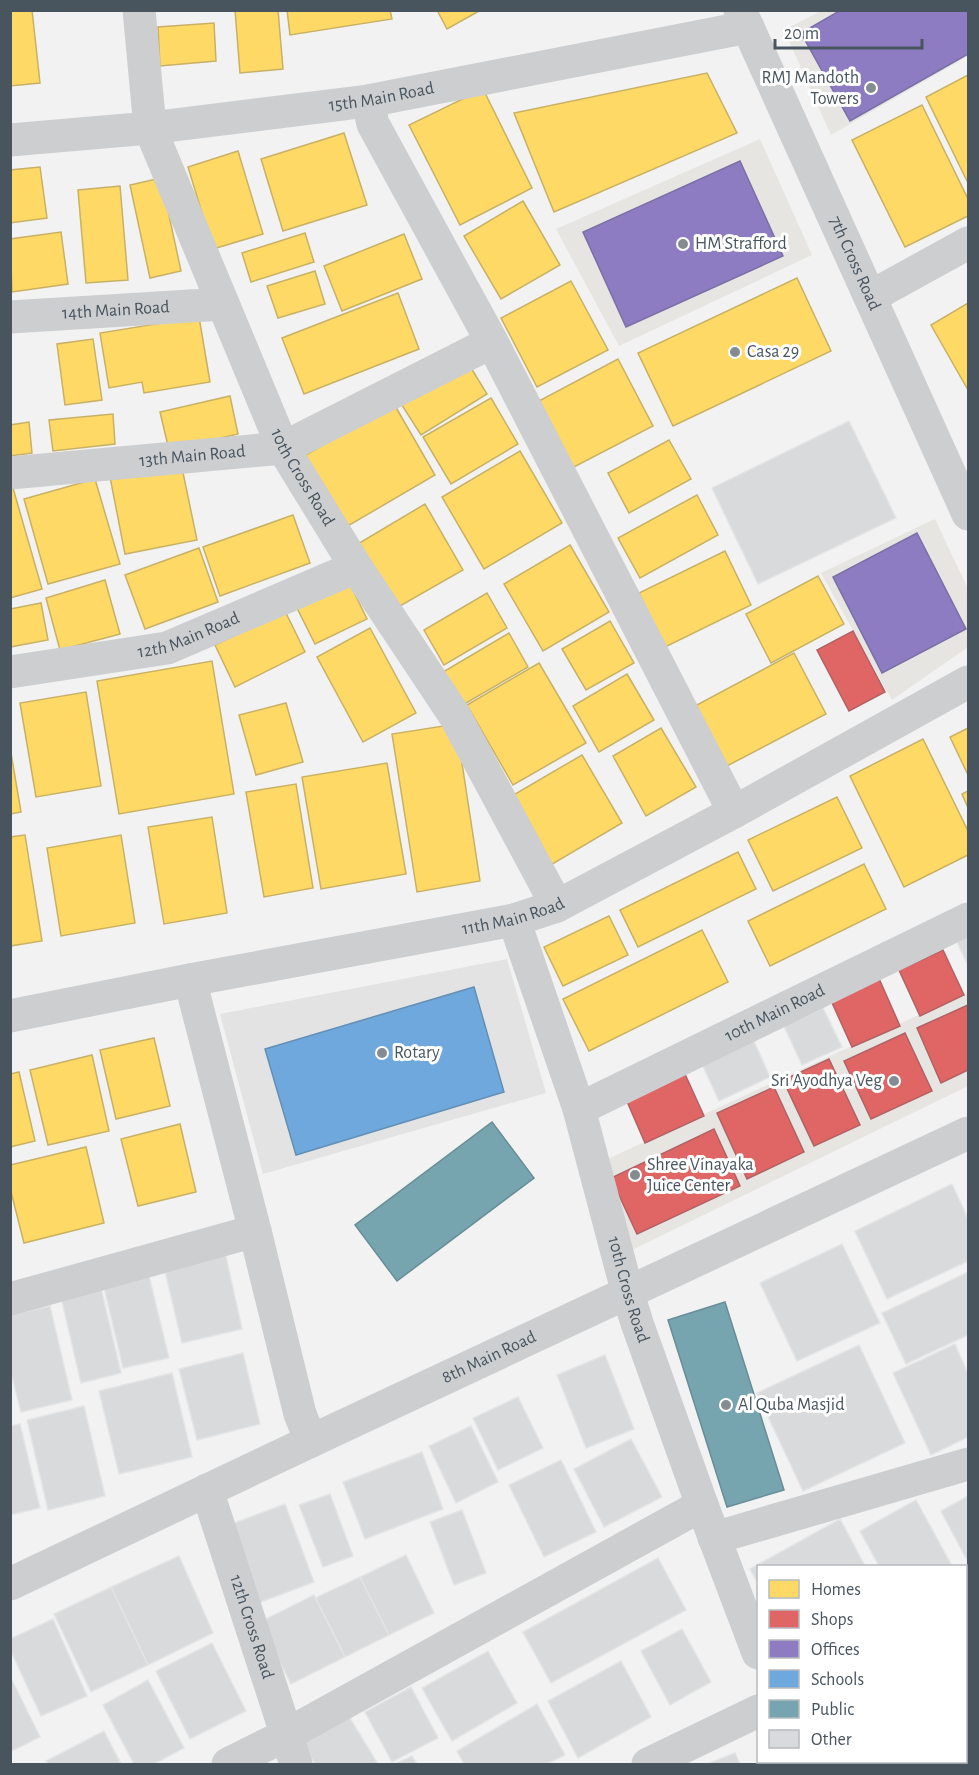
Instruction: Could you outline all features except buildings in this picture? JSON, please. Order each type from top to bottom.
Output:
[{"type":"street","name":"10th Cross Road","points":[[139,10],[150,128],[283,448],[356,567],[455,716],[557,906]]},
{"type":"street","name":"15th Main Road","points":[[10,140],[150,128],[368,101],[744,19]]},
{"type":"street","name":"7th Cross Road","points":[[744,19],[969,514]]},
{"type":"street","points":[[368,101],[373,124],[492,342],[734,812]]},
{"type":"street","points":[[870,297],[969,243]]},
{"type":"street","name":"14th Main Road","points":[[10,317],[222,304]]},
{"type":"street","name":"13th Main Road","points":[[10,473],[283,448],[492,342]]},
{"type":"street","name":"12th Main Road","points":[[10,672],[166,648],[356,567]]},
{"type":"street","name":"11th Main Road","points":[[10,1016],[514,920],[557,906],[734,812],[969,682]]},
{"type":"street","name":"10th Main Road","points":[[579,1109],[969,919]]},
{"type":"street","name":"10th Cross Road","points":[[514,920],[579,1109],[628,1294],[714,1538],[757,1648]]},
{"type":"street","points":[[190,980],[300,1414],[311,1441]]},
{"type":"street","name":"8th Main Road","points":[[10,1584],[628,1294],[966,1141]]},
{"type":"street","points":[[10,1299],[255,1231]]},
{"type":"street","points":[[714,1538],[969,1464]]},
{"type":"street","name":"12th Cross Road","points":[[207,1490],[291,1749]]},
{"type":"street","points":[[228,1764],[291,1749],[702,1505]]},
{"type":"street","points":[[648,1764],[757,1713]]},
{"type":"shaded area","name":"RMJ Mandoth Towers","points":[[821,11],[968,11],[968,56],[831,135],[784,30]]},
{"type":"shaded area","name":"HM Strafford","points":[[760,139],[812,255],[619,346],[556,229]]},
{"type":"shaded area","points":[[935,519],[968,589],[968,647],[892,700],[821,573]]},
{"type":"shaded area","name":"Rotary","points":[[507,959],[546,1093],[263,1174],[220,1014]]},
{"type":"shaded area","points":[[968,992],[968,1086],[628,1252],[601,1162]]},
{"type":"place","name":"RMJ Mandoth Towers","points":[[871,88]]},
{"type":"place","name":"HM Strafford","points":[[683,244]]},
{"type":"place","name":"Casa 29","points":[[735,352]]},
{"type":"place","name":"Rotary","points":[[382,1053]]},
{"type":"place","name":"Sri Ayodhya Veg","points":[[894,1081]]},
{"type":"place","name":"Shree Vinayaka Juice Center","points":[[635,1175]]},
{"type":"place","name":"Al Quba Masjid","points":[[726,1405]]}]
